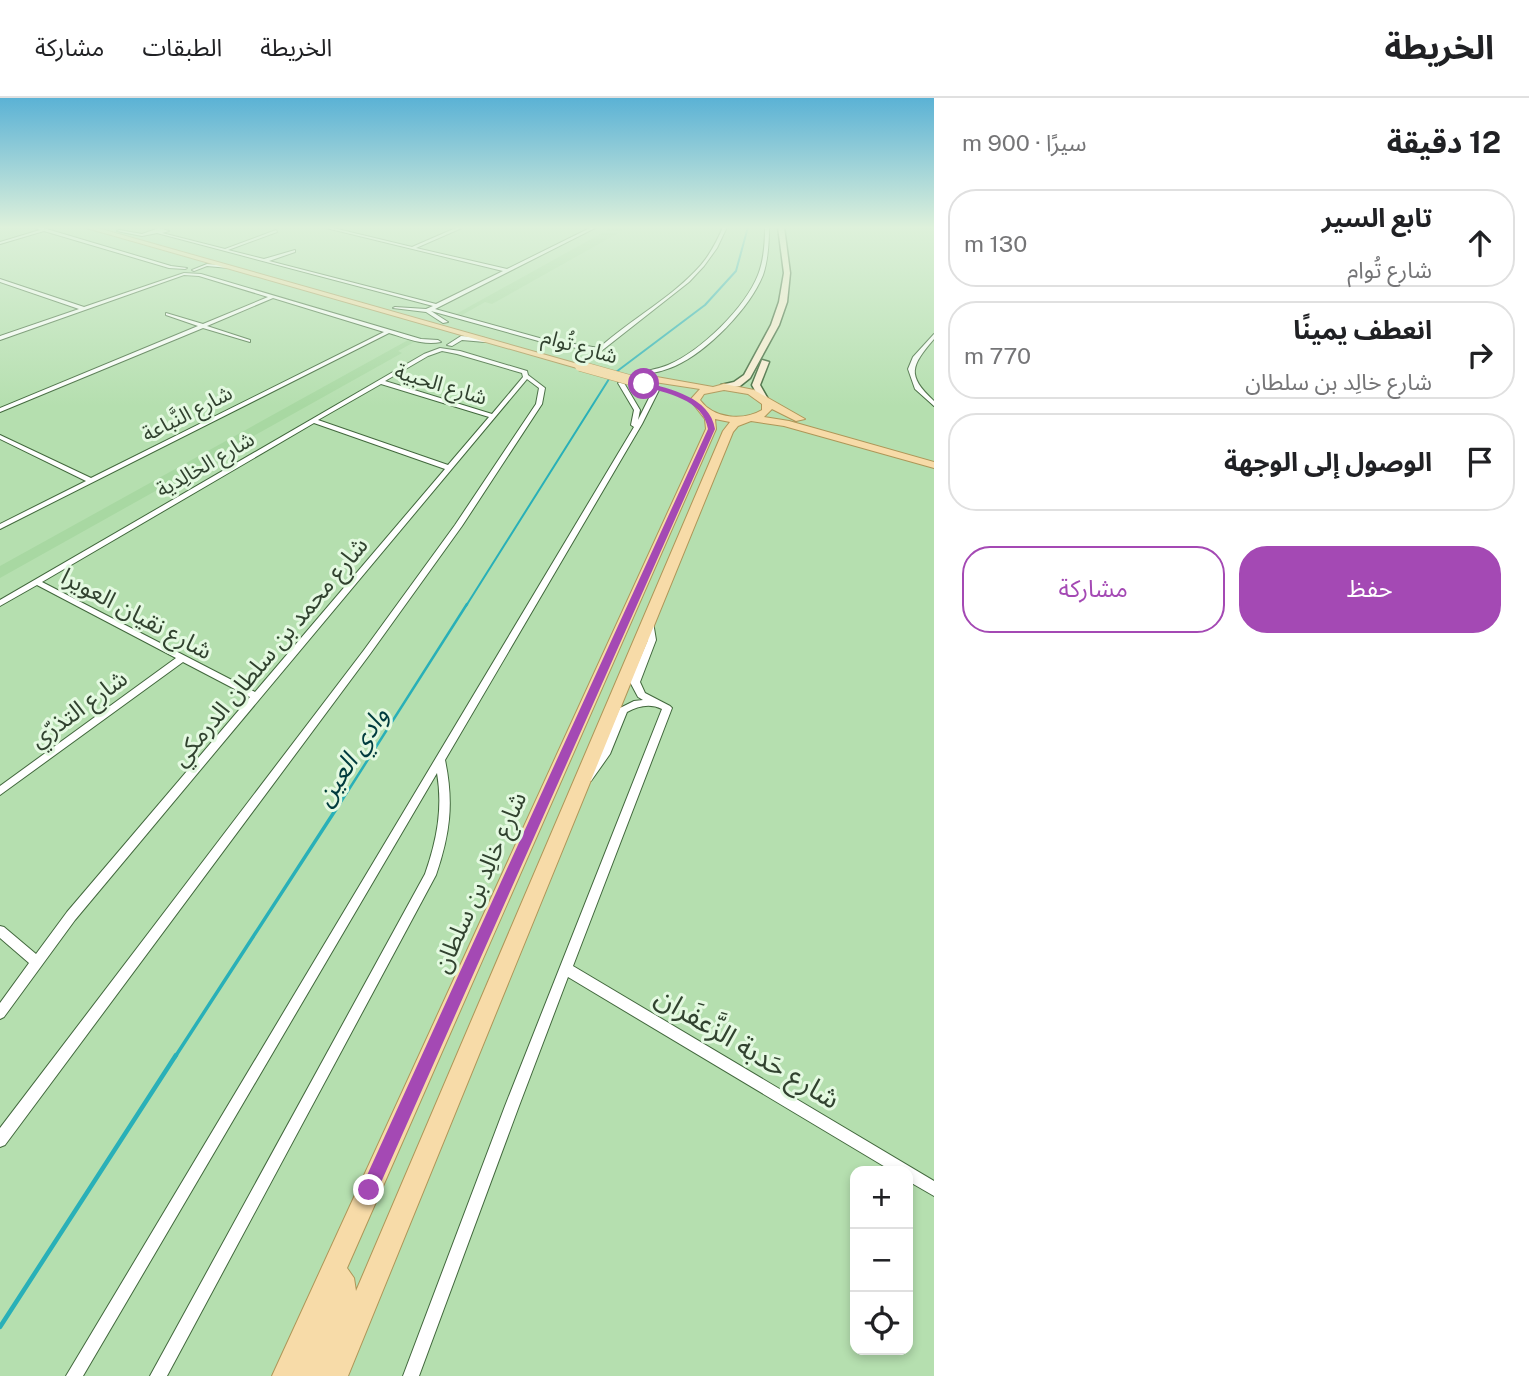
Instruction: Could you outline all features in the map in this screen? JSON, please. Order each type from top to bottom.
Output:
[{"type":"main road","name":"شارع تُوام","points":[[298,287],[493,342],[584,364]]},
{"type":"main road","name":"شارع تُوام","points":[[318,287],[651,384],[683,396],[722,417],[748,419]]},
{"type":"main road","name":"شارع تُوام","points":[[651,384],[720,387],[751,392],[765,401]]},
{"type":"main road","points":[[700,407],[695,400],[701,392],[720,387]]},
{"type":"main road","points":[[334,1376],[728,431],[734,424],[763,414],[768,407],[765,401]]},
{"type":"main road","points":[[765,401],[801,419],[934,457]]},
{"type":"main road","name":"شارع خالِد بن سلطان","points":[[286,1376],[447,1012],[711,429],[710,419],[700,407]]},
{"type":"main road","points":[[748,419],[785,423],[934,465]]},
{"type":"main road","points":[[310,1376],[344,1290],[341,1278],[332,1275]]},
{"type":"street","points":[[18,287],[82,308]]},
{"type":"street","points":[[0,338],[143,287]]},
{"type":"street","points":[[241,287],[421,341],[439,342],[450,339],[452,335],[430,324]]},
{"type":"street","points":[[356,287],[542,340],[600,351],[635,319],[681,287]]},
{"type":"street","points":[[395,308],[432,309],[477,287]]},
{"type":"street","points":[[629,438],[637,410],[621,383],[636,372],[673,366],[707,342],[754,287]]},
{"type":"street","points":[[720,387],[745,379],[778,317],[784,287]]},
{"type":"street","points":[[765,401],[757,389],[756,380],[788,318],[794,287]]},
{"type":"street","points":[[0,410],[272,297]]},
{"type":"street","points":[[432,309],[445,322]]},
{"type":"street","points":[[168,314],[248,341]]},
{"type":"street","name":"شارع النَّباعة","points":[[0,527],[389,331]]},
{"type":"street","points":[[934,336],[915,358],[911,369],[917,388],[934,404]]},
{"type":"street","points":[[453,348],[455,340],[466,338],[493,342]]},
{"type":"street","points":[[421,341],[429,349],[439,342]]},
{"type":"street","points":[[0,1140],[343,684],[458,526],[539,404],[542,388],[522,371],[439,342]]},
{"type":"street","name":"شارع الخالِدية","points":[[0,603],[381,382],[429,349],[453,348]]},
{"type":"street","name":"شارع محمد بن سلطان الدرمكي","points":[[0,1013],[36,961],[527,376]]},
{"type":"street","name":"شارع الحبية","points":[[381,382],[493,416]]},
{"type":"street","points":[[74,1376],[629,438],[651,384]]},
{"type":"street","points":[[314,421],[450,468]]},
{"type":"street","points":[[0,437],[92,481]]},
{"type":"street","name":"شارع نقيان العويرا","points":[[37,582],[256,696]]},
{"type":"street","points":[[411,1376],[565,968],[667,708],[641,695],[635,682],[652,640],[649,622]]},
{"type":"street","name":"شارع التذرّي","points":[[0,791],[181,659]]},
{"type":"street","points":[[582,783],[601,761],[623,710],[637,703],[656,704]]},
{"type":"street","points":[[158,1376],[430,875],[442,844],[446,800],[440,760]]},
{"type":"street","points":[[0,931],[36,961]]},
{"type":"street","name":"شارع حَدبة الزَّعفَران","points":[[565,968],[896,1166]]},
{"type":"street","name":"شارع حَدبة الزَّعفَران","points":[[913,1176],[934,1189]]},
{"type":"shaded area","points":[[505,287],[523,287],[492,304],[485,302],[462,315],[456,314]]},
{"type":"shaded area","points":[[410,339],[416,341],[398,351],[402,353],[0,578],[0,566]]},
{"type":"waterway","name":"وادي العين","points":[[616,372],[705,305],[722,287]]},
{"type":"waterway","name":"وادي العين","points":[[466,606],[609,379]]},
{"type":"waterway","name":"وادي العين","points":[[339,805],[467,604]]},
{"type":"waterway","name":"وادي العين","points":[[175,1057],[340,803]]},
{"type":"waterway","name":"وادي العين","points":[[0,1327],[176,1055]]},
{"type":"route","points":[[369,1190],[711,429],[710,419],[697,404],[683,396],[644,384]]}]
